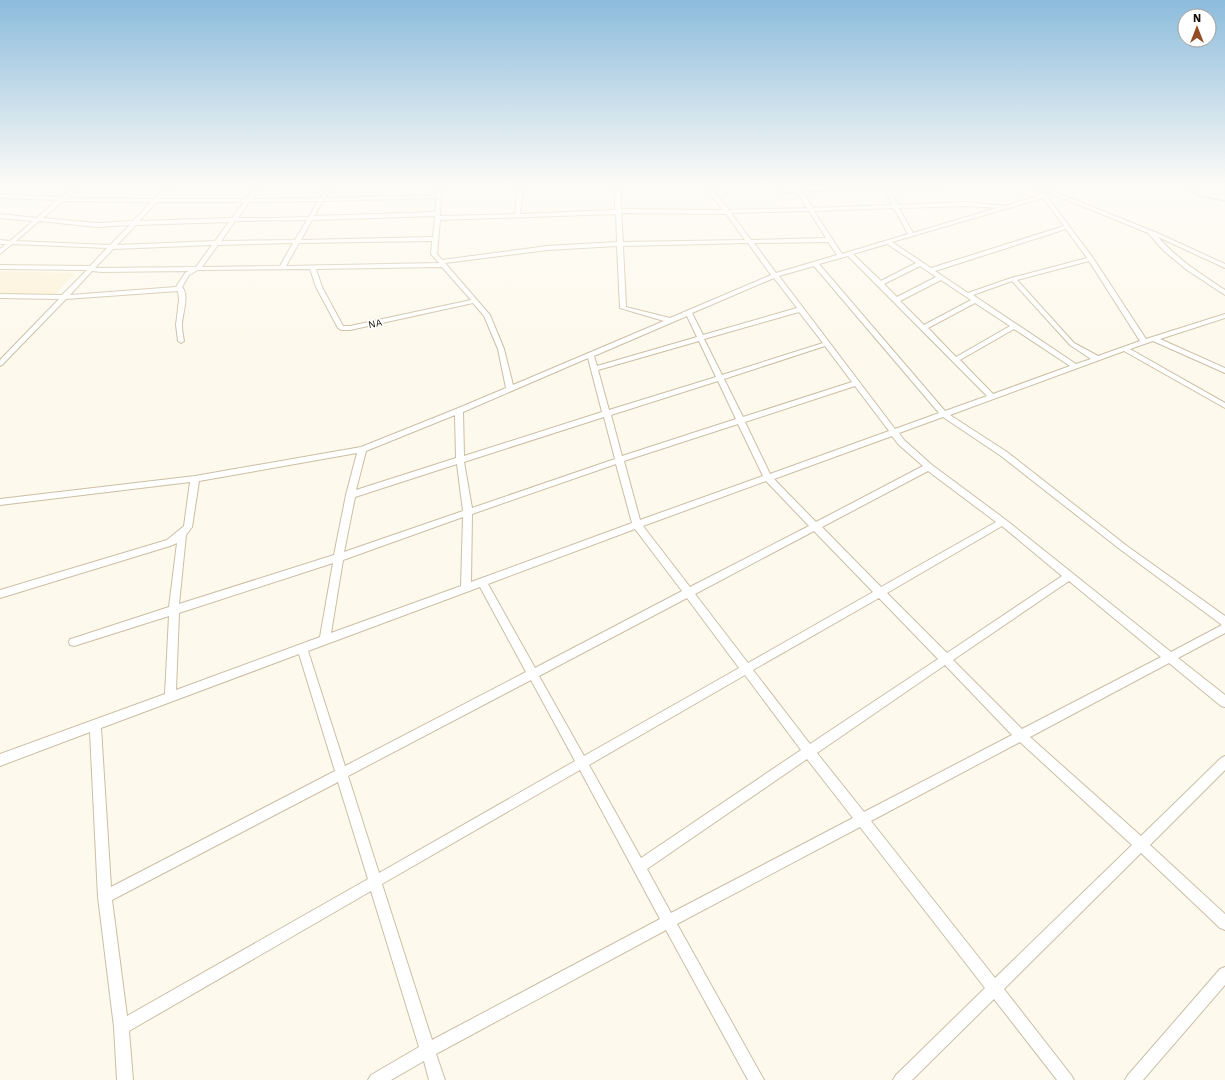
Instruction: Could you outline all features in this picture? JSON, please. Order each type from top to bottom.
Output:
[{"type":"street","points":[[0,252],[16,238]]},
{"type":"street","points":[[0,364],[120,238]]},
{"type":"street","points":[[181,342],[179,327],[180,309],[183,299],[179,286],[187,274],[198,268],[219,238]]},
{"type":"street","points":[[282,267],[299,238]]},
{"type":"street","points":[[619,238],[623,308],[669,320]]},
{"type":"street","points":[[748,238],[901,442],[929,467],[1003,522],[1225,702]]},
{"type":"street","points":[[0,502],[195,479],[362,449],[459,411],[776,275],[900,238]]},
{"type":"street","points":[[931,270],[1032,238]]},
{"type":"street","points":[[1076,238],[1144,342]]},
{"type":"street","points":[[1156,238],[1166,250],[1189,269],[1225,293]]},
{"type":"street","points":[[1164,238],[1225,266]]},
{"type":"street","points":[[0,242],[112,247],[216,243],[436,239],[434,254],[487,315],[501,349],[510,388]]},
{"type":"street","points":[[0,267],[91,268],[102,270],[312,267],[442,263],[547,248],[619,244],[750,241],[830,240],[840,256]]},
{"type":"street","points":[[888,242],[1076,367]]},
{"type":"street","points":[[849,253],[992,397]]},
{"type":"street","points":[[968,295],[1013,279],[1091,259]]},
{"type":"street","points":[[815,263],[944,414],[1004,454],[1124,548],[1225,622]]},
{"type":"street","points":[[880,284],[920,263]]},
{"type":"street","name":"NA","points":[[312,267],[319,287],[341,328],[350,328],[475,301]]},
{"type":"street","points":[[896,300],[941,277]]},
{"type":"street","points":[[1013,279],[1072,344],[1097,359]]},
{"type":"street","points":[[0,296],[64,297],[181,289]]},
{"type":"street","points":[[923,328],[976,300]]},
{"type":"street","points":[[594,369],[801,309]]},
{"type":"street","points":[[688,312],[742,420],[768,478],[817,526],[1021,736],[1141,844],[1225,923]]},
{"type":"street","points":[[0,760],[637,525],[1144,342],[1225,316]]},
{"type":"street","points":[[956,360],[1015,326]]},
{"type":"street","points":[[1154,339],[1225,371]]},
{"type":"street","points":[[350,494],[826,344]]},
{"type":"street","points":[[1125,349],[1225,406]]},
{"type":"street","points":[[590,354],[637,525],[747,669],[808,752],[1066,1080]]},
{"type":"street","points":[[74,642],[337,558],[619,460],[856,383]]},
{"type":"street","points":[[459,411],[460,460],[468,512],[466,588]]},
{"type":"street","points":[[326,640],[337,558],[350,494],[362,449]]},
{"type":"street","points":[[105,897],[929,467]]},
{"type":"street","points":[[0,594],[170,543],[182,534],[188,527],[195,479]]},
{"type":"street","points":[[122,1027],[1003,522]]},
{"type":"street","points":[[170,697],[174,610],[182,534]]},
{"type":"street","points":[[638,867],[1069,576]]},
{"type":"street","points":[[482,582],[756,1080]]},
{"type":"street","points":[[376,1080],[428,1050],[668,922],[1225,628]]},
{"type":"street","points":[[302,648],[437,1080]]},
{"type":"street","points":[[95,724],[105,897],[122,1027],[125,1080]]},
{"type":"street","points":[[901,1080],[1225,762]]},
{"type":"street","points":[[1133,1080],[1225,974]]},
{"type":"shaded area","points":[[0,271],[75,273],[53,296],[2,296],[4,293],[0,293]]}]
